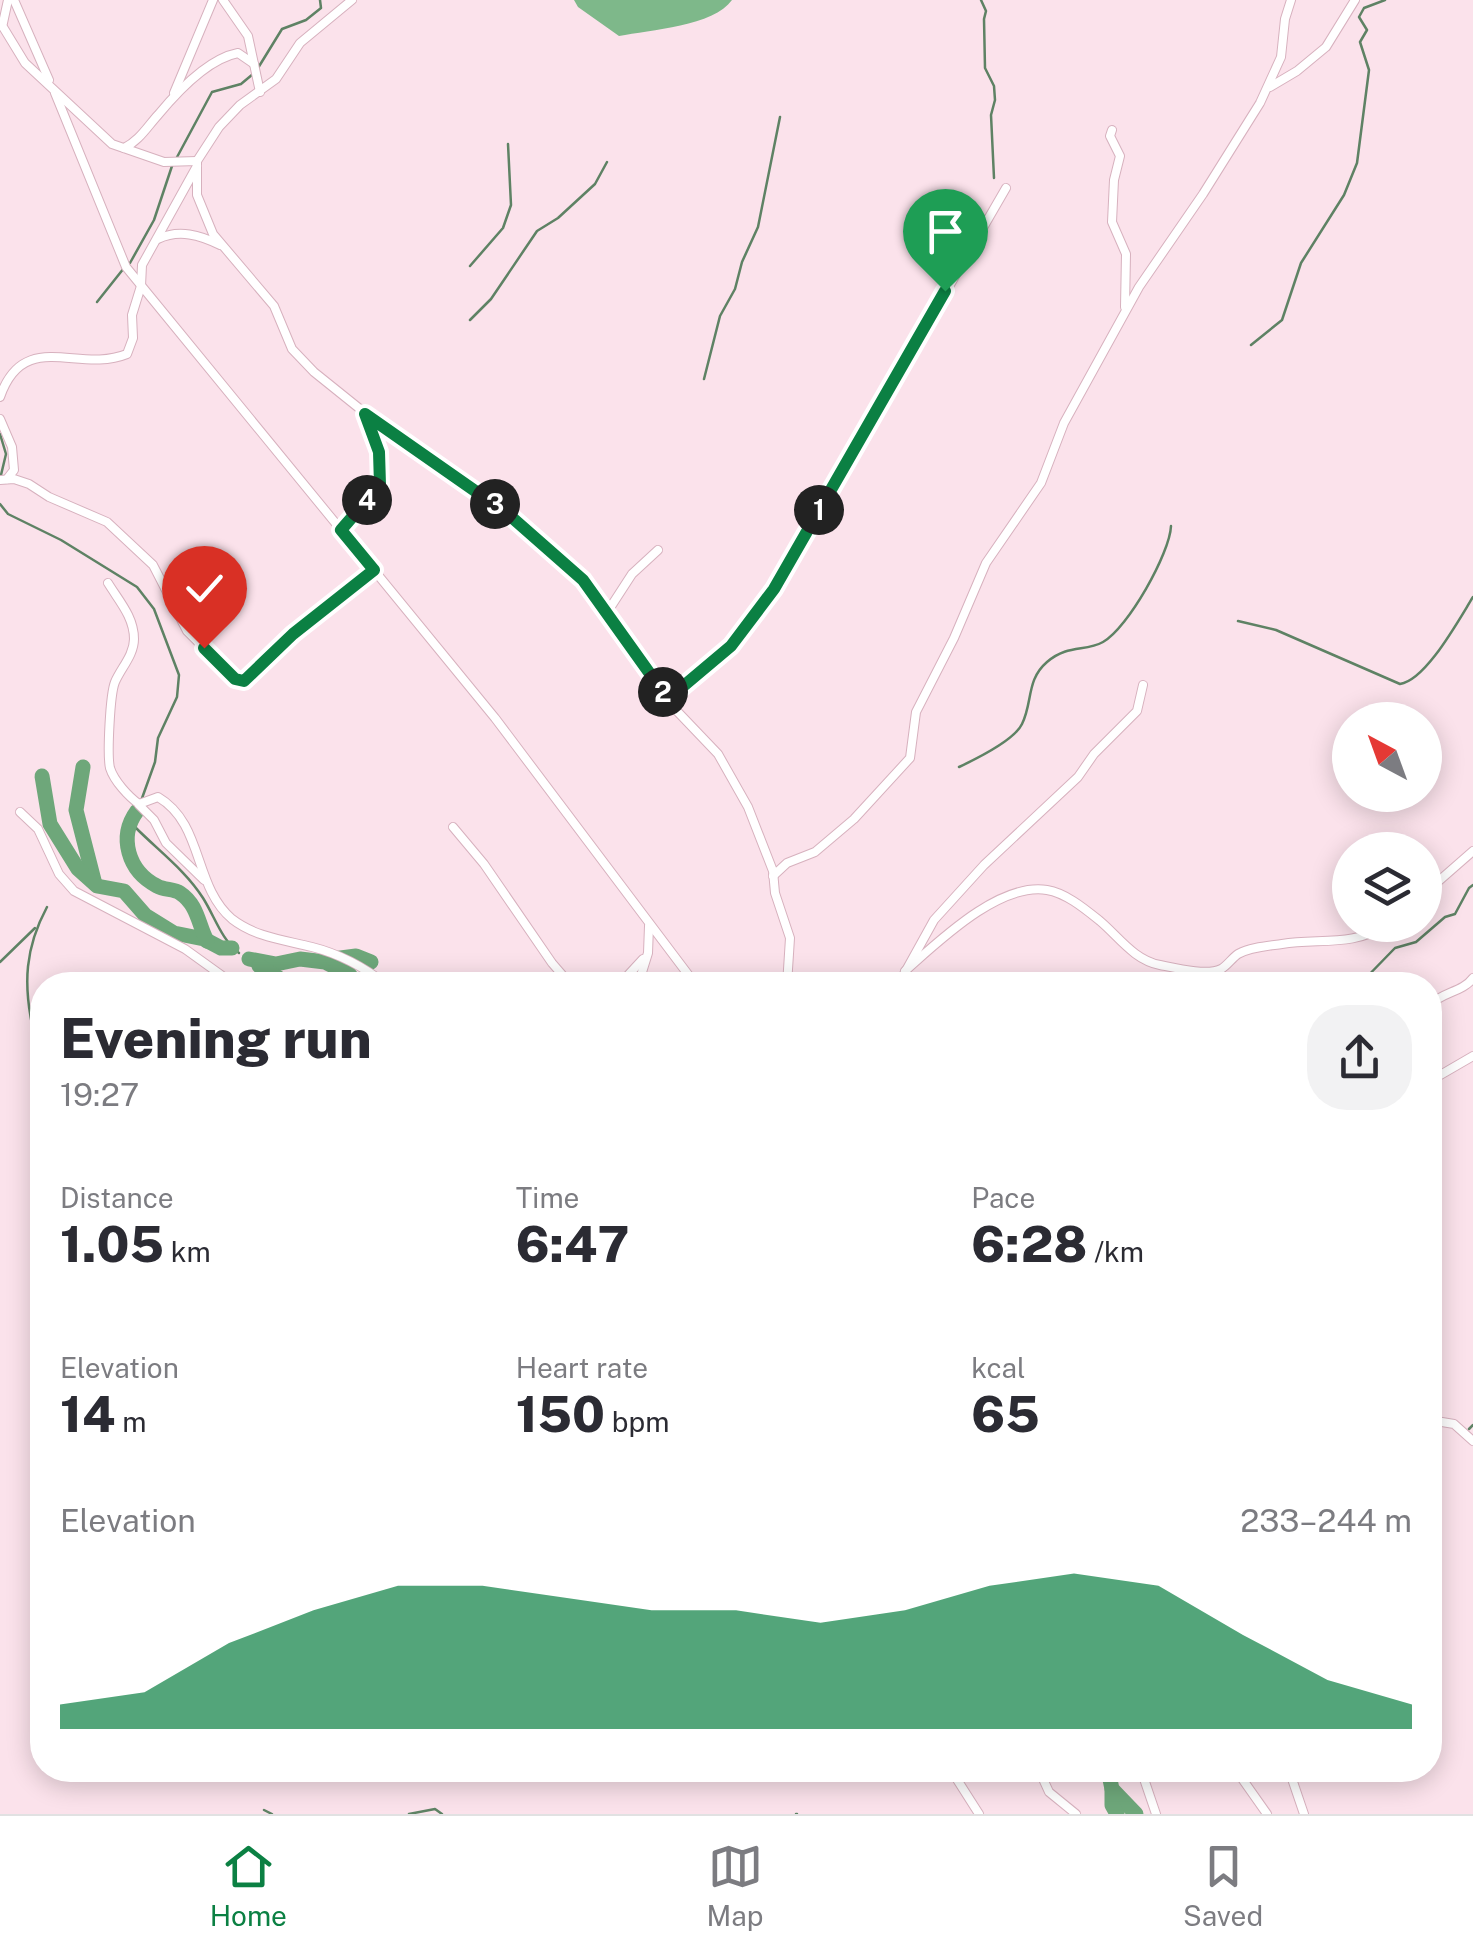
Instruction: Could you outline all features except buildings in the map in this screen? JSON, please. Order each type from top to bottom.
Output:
[{"type":"street","points":[[11,0],[2,23],[25,63],[112,144],[164,162],[196,163]]},
{"type":"street","points":[[11,0],[52,85],[126,267],[494,718],[686,972]]},
{"type":"street","points":[[172,98],[213,0]]},
{"type":"street","points":[[222,0],[248,36],[260,92]]},
{"type":"street","points":[[0,397],[10,375],[35,357],[97,361],[128,354],[133,338],[132,315],[141,286],[139,273],[218,126],[276,79],[300,42],[352,0]]},
{"type":"street","points":[[773,876],[788,863],[815,852],[870,804],[910,758],[922,696],[948,650],[986,563],[1041,483],[1054,444],[1124,311],[1234,146],[1266,90],[1280,57],[1291,0]]},
{"type":"street","points":[[1266,90],[1326,47],[1355,0]]},
{"type":"street","points":[[124,148],[138,139],[172,98],[220,58],[238,53],[254,64]]},
{"type":"street","points":[[1112,130],[1110,136],[1120,156],[1114,180],[1112,222],[1126,254],[1124,311]]},
{"type":"street","points":[[196,163],[197,195],[213,234],[274,306],[292,349],[365,414],[508,514],[583,580],[668,699],[699,731],[748,807],[790,938],[788,972]]},
{"type":"street","points":[[668,699],[731,646],[774,589],[1006,188]]},
{"type":"street","points":[[154,241],[170,234],[189,234],[224,248]]},
{"type":"street","points":[[341,530],[380,485],[379,452],[365,414]]},
{"type":"street","points":[[0,418],[14,461],[14,470],[3,480]]},
{"type":"street","points":[[3,480],[28,484],[49,498],[107,522],[153,565],[187,631],[235,679],[244,681],[293,634],[374,570]]},
{"type":"street","points":[[608,611],[632,574],[658,550]]},
{"type":"street","points":[[108,583],[130,617],[135,644],[114,684],[110,768],[154,820],[166,844],[204,880],[225,912],[257,934],[338,955],[369,972]]},
{"type":"street","points":[[905,971],[934,920],[984,864],[1078,777],[1094,754],[1137,711],[1143,685]]},
{"type":"street","points":[[137,804],[158,797],[178,810],[202,864],[204,880]]},
{"type":"street","points":[[20,812],[38,828],[59,874],[74,892],[174,942],[219,972]]},
{"type":"street","points":[[453,827],[484,864],[560,972]]},
{"type":"street","points":[[1442,878],[1473,851]]},
{"type":"street","points":[[905,971],[991,904],[1036,890],[1049,890],[1077,904],[1133,954],[1158,965],[1203,971],[1220,969],[1247,950],[1332,940]]},
{"type":"street","points":[[642,972],[648,953],[649,926]]},
{"type":"street","points":[[631,972],[648,953]]},
{"type":"street","points":[[1442,996],[1469,984],[1473,978]]},
{"type":"street","points":[[1442,1074],[1473,1056]]},
{"type":"street","points":[[1442,1422],[1454,1424],[1473,1440]]},
{"type":"street","points":[[959,1782],[979,1814]]},
{"type":"street","points":[[1044,1782],[1049,1792],[1076,1814]]},
{"type":"street","points":[[1145,1782],[1156,1814]]},
{"type":"street","points":[[1244,1782],[1266,1814]]},
{"type":"street","points":[[1294,1782],[1304,1814]]},
{"type":"green space","points":[[574,0],[732,0],[723,9],[697,21],[619,36]]},
{"type":"waterway","points":[[258,68],[282,29],[306,20],[321,8],[320,0]]},
{"type":"waterway","points":[[981,0],[986,11],[985,68],[994,86],[994,178]]},
{"type":"waterway","points":[[1251,345],[1282,320],[1301,263],[1344,195],[1357,163],[1369,70],[1360,42],[1367,30],[1359,17],[1364,8],[1385,0]]},
{"type":"waterway","points":[[176,159],[212,92],[241,84],[253,74]]},
{"type":"waterway","points":[[704,379],[720,316],[735,289],[758,227],[780,117]]},
{"type":"waterway","points":[[470,266],[503,228],[511,205],[508,144]]},
{"type":"waterway","points":[[470,320],[491,299],[537,231],[558,218],[595,184],[607,162]]},
{"type":"waterway","points":[[130,263],[154,220],[172,166]]},
{"type":"waterway","points":[[97,302],[124,268]]},
{"type":"waterway","points":[[0,434],[6,454],[1,475]]},
{"type":"waterway","points":[[0,504],[8,514],[61,540],[137,587],[154,609],[179,675],[177,697],[158,738],[155,762],[141,801]]},
{"type":"waterway","points":[[959,767],[994,749],[1018,730],[1036,676],[1047,662],[1069,650],[1103,642],[1124,622],[1156,571],[1171,526]]},
{"type":"waterway","points":[[1238,621],[1276,630],[1400,684],[1431,661],[1473,597]]},
{"type":"waterway","points":[[83,767],[76,810],[95,884]]},
{"type":"waterway","points":[[42,776],[50,824],[78,869],[97,886],[124,891],[145,915],[174,933],[232,948]]},
{"type":"waterway","points":[[137,810],[136,828],[189,879],[239,953]]},
{"type":"waterway","points":[[137,811],[127,842],[133,863],[147,880],[186,898],[207,941]]},
{"type":"waterway","points":[[1372,972],[1395,948],[1416,942],[1445,917],[1455,914],[1473,885]]},
{"type":"waterway","points":[[30,1010],[30,952],[47,907]]},
{"type":"waterway","points":[[0,962],[35,928]]},
{"type":"waterway","points":[[333,959],[356,956],[371,962]]},
{"type":"waterway","points":[[249,959],[276,964],[300,959],[325,962],[345,972]]},
{"type":"waterway","points":[[259,966],[269,972]]},
{"type":"waterway","points":[[1469,1429],[1473,1425]]},
{"type":"waterway","points":[[1111,1782],[1112,1789],[1136,1814]]},
{"type":"waterway","points":[[1112,1789],[1112,1805],[1117,1814]]},
{"type":"waterway","points":[[409,1814],[435,1809],[442,1814]]},
{"type":"waterway","points":[[264,1810],[272,1814]]},
{"type":"route","points":[[204,648],[228,674],[244,681],[293,634],[374,570],[341,530],[380,485],[379,452],[365,414],[508,514],[583,580],[668,699],[731,646],[774,589],[945,291]]}]
